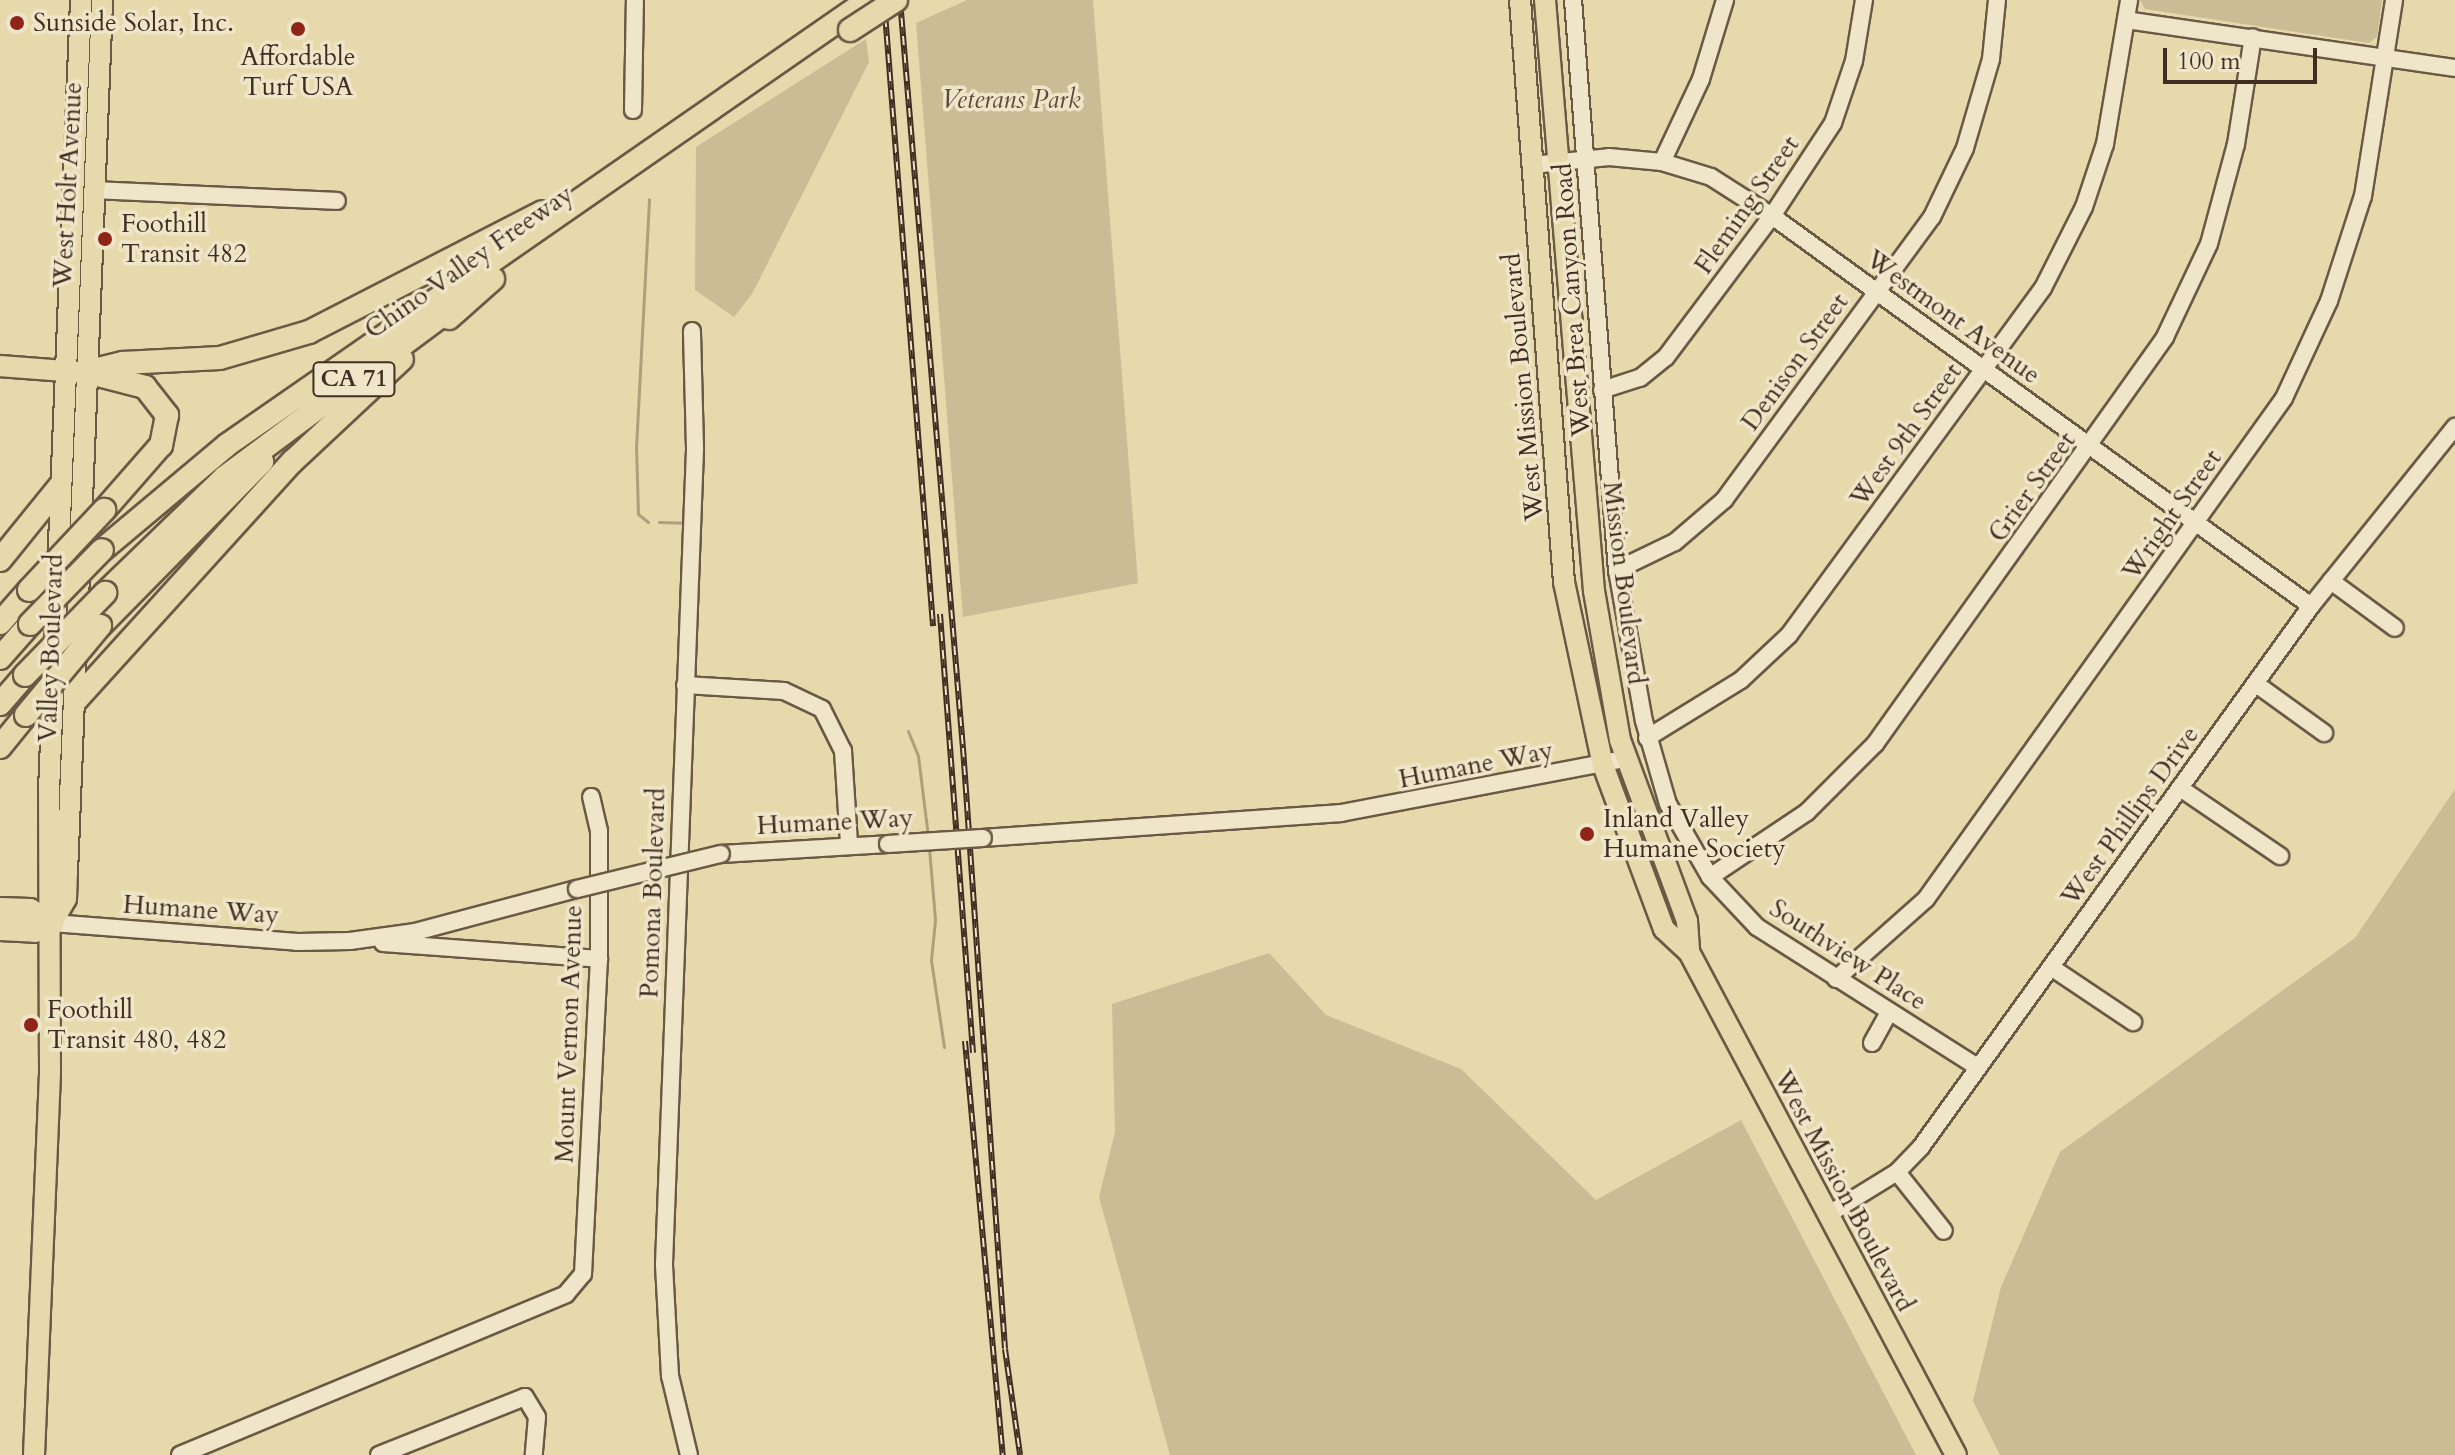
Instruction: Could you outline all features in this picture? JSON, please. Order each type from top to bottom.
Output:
[{"type":"highway","name":"Chino Valley Freeway","points":[[0,658],[102,550],[227,445],[719,112],[857,14],[896,0]]},
{"type":"highway","name":"Chino Valley Freeway","points":[[0,704],[105,593],[225,477],[322,402],[493,279],[617,180]]},
{"type":"highway","points":[[76,372],[123,363],[220,358],[309,332],[617,180]]},
{"type":"highway","points":[[76,700],[293,461],[493,279]]},
{"type":"highway","points":[[0,623],[154,455],[166,434],[167,415],[145,387],[76,372]]},
{"type":"highway","points":[[0,747],[100,626],[322,402]]},
{"type":"highway","points":[[0,560],[60,486]]},
{"type":"highway","points":[[0,909],[30,910],[52,923]]},
{"type":"highway","points":[[0,929],[35,931],[52,923]]},
{"type":"main road","name":"West Holt Avenue","points":[[76,372],[81,0]]},
{"type":"main road","name":"West Holt Avenue","points":[[76,372],[95,190],[102,0]]},
{"type":"main road","name":"West Mission Boulevard","points":[[1520,0],[1568,605],[1603,765]]},
{"type":"main road","name":"Mission Boulevard","points":[[1545,0],[1594,591],[1625,759],[1687,921],[1689,952]]},
{"type":"main road","points":[[78,59],[88,75],[86,131],[96,157]]},
{"type":"main road","points":[[0,366],[76,372]]},
{"type":"main road","name":"Valley Boulevard","points":[[34,1455],[52,923],[46,895],[60,486],[76,372]]},
{"type":"main road","name":"Valley Boulevard","points":[[52,923],[66,899],[76,700],[76,372]]},
{"type":"main road","points":[[1556,471],[1571,473],[1577,512],[1588,528]]},
{"type":"main road","points":[[1603,765],[1664,929],[1689,952]]},
{"type":"main road","name":"West Mission Boulevard","points":[[1689,952],[1956,1455]]},
{"type":"street","points":[[633,110],[635,0]]},
{"type":"street","name":"West Brea Canyon Road","points":[[1573,0],[1617,570],[1647,738]]},
{"type":"street","points":[[1662,162],[1701,79],[1725,0]]},
{"type":"street","name":"Fleming Street","points":[[1602,390],[1640,378],[1666,357],[1772,216],[1833,123],[1854,61],[1864,0]]},
{"type":"street","name":"Denison Street","points":[[1617,570],[1675,542],[1724,500],[1932,217],[1965,148],[1991,59],[1997,0]]},
{"type":"street","name":"West 9th Street","points":[[1647,738],[1741,680],[1789,635],[2043,288],[2084,207],[2105,144],[2129,0]]},
{"type":"street","name":"Wright Street","points":[[1836,979],[1926,899],[2284,398],[2329,301],[2363,196],[2394,0]]},
{"type":"street","points":[[2126,20],[2455,68]]},
{"type":"street","name":"Grier Street","points":[[1710,877],[1807,812],[1875,744],[2091,447],[2165,337],[2209,244],[2236,144],[2253,37]]},
{"type":"street","name":"Westmont Avenue","points":[[1532,165],[1585,159],[1662,162],[1711,177],[1772,216],[2311,606]]},
{"type":"street","points":[[95,190],[337,201]]},
{"type":"street","name":"Pomona Boulevard","points":[[689,1455],[670,1376],[664,1308],[695,448],[692,331]]},
{"type":"street","name":"West Phillips Drive","points":[[1829,1214],[1897,1172],[1978,1067],[2311,606],[2449,447],[2455,427]]},
{"type":"street","points":[[2331,581],[2395,628]]},
{"type":"street","points":[[2256,684],[2324,733]]},
{"type":"street","points":[[685,685],[784,691],[822,709],[843,751],[849,843]]},
{"type":"street","name":"Southview Place","points":[[1647,738],[1668,804],[1710,877],[1757,927],[1978,1067]]},
{"type":"street","name":"Humane Way","points":[[52,923],[350,941],[415,932],[721,854],[849,843],[888,844],[1341,813],[1625,759]]},
{"type":"street","points":[[2180,788],[2280,856]]},
{"type":"street","name":"Mount Vernon Avenue","points":[[180,1455],[566,1294],[583,1274],[599,959],[599,831],[591,797]]},
{"type":"street","points":[[350,941],[599,959]]},
{"type":"street","points":[[2051,967],[2133,1022]]},
{"type":"street","points":[[1872,1043],[1889,1012]]},
{"type":"street","points":[[1897,1172],[1944,1231]]},
{"type":"street","points":[[379,1455],[525,1397],[537,1417],[534,1455]]},
{"type":"green space","name":"Veterans Park","points":[[967,0],[1093,0],[1138,583],[963,617],[916,23]]},
{"type":"green space","points":[[2140,0],[2382,0],[2377,37],[2369,43],[2145,9]]},
{"type":"green space","points":[[866,39],[869,62],[752,294],[734,317],[695,290],[696,147]]},
{"type":"green space","points":[[2455,789],[2455,1455],[2000,1455],[1973,1401],[2001,1287],[2060,1152],[2355,938]]},
{"type":"green space","points":[[1269,953],[1326,1015],[1461,1069],[1596,1200],[1741,1120],[1916,1455],[1170,1455],[1099,1197],[1115,1132],[1112,1004]]},
{"type":"waterway","points":[[648,522],[638,514],[636,448],[649,199]]},
{"type":"waterway","points":[[659,522],[683,523]]},
{"type":"waterway","points":[[908,731],[918,756],[928,836]]},
{"type":"waterway","points":[[929,848],[935,920],[931,960],[944,1047]]},
{"type":"railway","points":[[884,0],[933,626]]},
{"type":"railway","points":[[900,0],[963,748],[1005,1349],[1020,1455]]},
{"type":"railway","points":[[940,614],[973,1053]]},
{"type":"railway","points":[[965,1041],[1003,1455]]},
{"type":"place","name":"Sunside Solar, Inc.","points":[[17,23]]},
{"type":"place","name":"Affordable Turf USA","points":[[298,29]]},
{"type":"place","name":"Foothill Transit 482","points":[[105,239]]},
{"type":"place","name":"Inland Valley Humane Society","points":[[1587,834]]},
{"type":"place","name":"Foothill Transit 480, 482","points":[[31,1025]]}]
